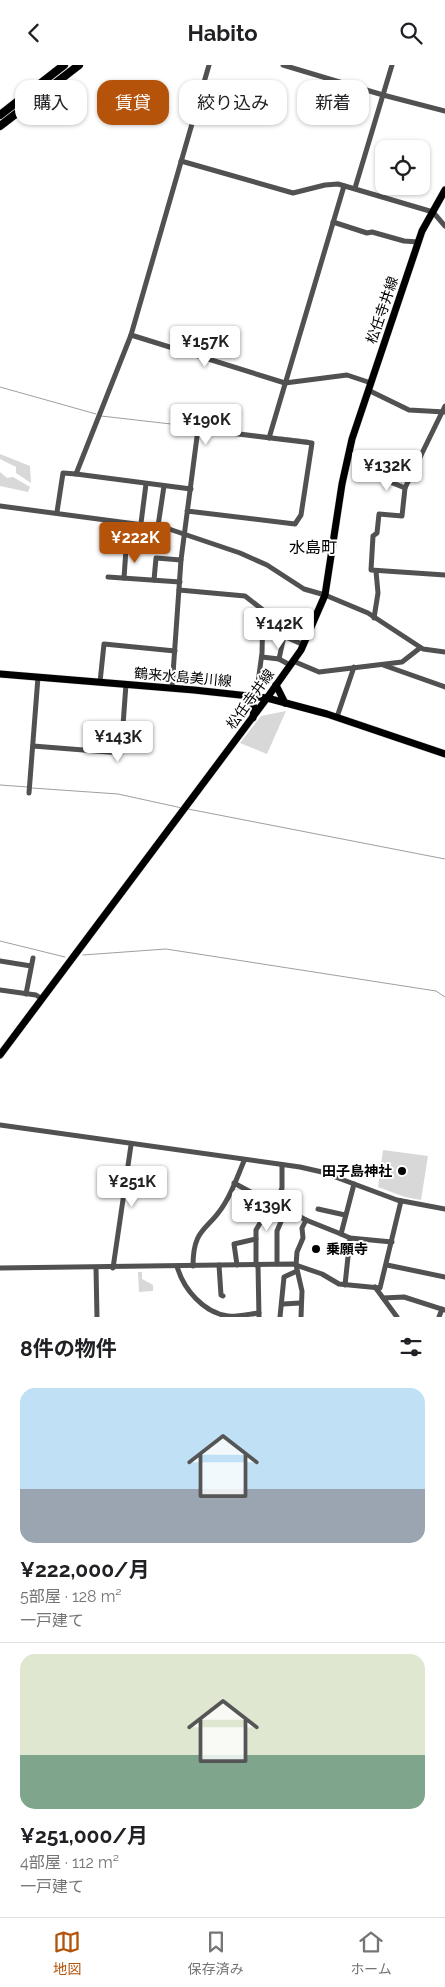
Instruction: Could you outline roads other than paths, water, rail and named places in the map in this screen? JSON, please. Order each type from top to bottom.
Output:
[{"type":"highway","points":[[0,115],[64,65]]},
{"type":"highway","points":[[0,126],[79,65]]},
{"type":"main road","name":"松任寺井線","points":[[0,1055],[267,698],[304,645],[326,595],[342,484],[352,439],[418,243],[445,190]]},
{"type":"main road","name":"鶴来水島美川線","points":[[0,674],[267,698],[337,717],[445,754]]},
{"type":"main road","points":[[276,685],[285,703]]},
{"type":"main road","points":[[246,696],[254,707],[252,718]]},
{"type":"street","points":[[76,474],[131,335],[209,65]]},
{"type":"street","points":[[282,65],[445,111]]},
{"type":"street","points":[[355,188],[392,65]]},
{"type":"street","points":[[182,161],[292,193],[331,183],[355,188],[433,212],[445,226]]},
{"type":"street","points":[[269,437],[344,186]]},
{"type":"street","points":[[333,221],[367,233],[372,232],[418,243]]},
{"type":"street","points":[[131,335],[285,383],[347,375],[370,386],[408,410],[444,410],[405,489],[402,516],[379,514],[377,533],[373,537],[370,570],[445,575]]},
{"type":"street","points":[[172,688],[181,560],[198,429],[312,443],[301,515],[295,524],[188,511]]},
{"type":"street","points":[[57,513],[63,473],[190,489]]},
{"type":"street","points":[[378,477],[405,489]]},
{"type":"street","points":[[140,523],[146,484]]},
{"type":"street","points":[[158,526],[164,486]]},
{"type":"street","points":[[0,506],[140,523],[184,534],[249,557],[273,568],[304,589],[326,595],[374,618],[420,648],[445,652]]},
{"type":"street","points":[[124,578],[126,549]]},
{"type":"street","points":[[154,580],[156,559],[181,560]]},
{"type":"street","points":[[374,618],[378,593],[376,571]]},
{"type":"street","points":[[108,577],[180,582]]},
{"type":"street","points":[[179,590],[245,596],[263,610],[262,657],[256,697]]},
{"type":"street","points":[[263,627],[304,645]]},
{"type":"street","points":[[278,659],[284,636]]},
{"type":"street","points":[[100,682],[104,645],[175,651]]},
{"type":"street","points":[[262,657],[278,659],[319,672],[402,662],[420,648]]},
{"type":"street","points":[[380,664],[445,687]]},
{"type":"street","points":[[337,717],[354,667]]},
{"type":"street","points":[[30,790],[38,677]]},
{"type":"street","points":[[33,746],[120,753],[126,684]]},
{"type":"street","points":[[26,994],[33,958]]},
{"type":"street","points":[[0,961],[31,966]]},
{"type":"street","points":[[0,990],[26,994],[42,999]]},
{"type":"street","points":[[0,1125],[322,1172],[401,1201],[445,1209]]},
{"type":"street","points":[[113,1268],[131,1145]]},
{"type":"street","points":[[193,1266],[193,1248],[203,1228],[225,1204],[244,1161]]},
{"type":"street","points":[[177,1267],[197,1301],[208,1308],[228,1317],[259,1315],[256,1230],[282,1188],[282,1165]]},
{"type":"street","points":[[234,1183],[273,1205],[350,1238],[392,1243]]},
{"type":"street","points":[[341,1234],[354,1184]]},
{"type":"street","points":[[0,1268],[113,1268],[277,1264],[296,1268],[345,1285],[380,1288],[401,1201]]},
{"type":"street","points":[[318,1209],[345,1215]]},
{"type":"street","points":[[277,1264],[277,1231],[283,1217],[289,1217],[292,1212]]},
{"type":"street","points":[[301,1317],[300,1303],[302,1291],[296,1268],[297,1253],[303,1238],[302,1228],[306,1220]]},
{"type":"street","points":[[345,1285],[350,1238]]},
{"type":"street","points":[[237,1265],[234,1244],[256,1239]]},
{"type":"street","points":[[219,1265],[221,1295],[224,1296]]},
{"type":"street","points":[[387,1265],[445,1277]]},
{"type":"street","points":[[96,1268],[97,1317]]},
{"type":"street","points":[[280,1317],[283,1304],[284,1277],[296,1268]]},
{"type":"street","points":[[376,1287],[397,1317]]},
{"type":"street","points":[[383,1298],[404,1297],[444,1310],[439,1317]]},
{"type":"street","points":[[283,1304],[300,1303]]},
{"type":"waterway","points":[[0,387],[96,414]]},
{"type":"waterway","points":[[101,416],[241,432]]},
{"type":"waterway","points":[[281,437],[308,440]]},
{"type":"waterway","points":[[0,785],[28,787]]},
{"type":"waterway","points":[[32,788],[118,794],[182,808]]},
{"type":"waterway","points":[[188,809],[445,859]]},
{"type":"waterway","points":[[0,941],[65,957]]},
{"type":"waterway","points":[[83,955],[166,949],[436,991],[445,997]]},
{"type":"place","name":"田子島神社","points":[[402,1171]]},
{"type":"place","name":"乗願寺","points":[[316,1249]]},
{"type":"district","name":"水島町","points":[[313,547]]}]
